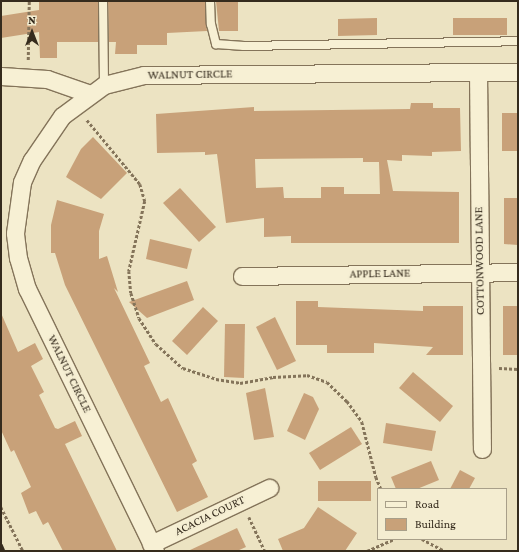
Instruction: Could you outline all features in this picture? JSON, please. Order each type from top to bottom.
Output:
[{"type":"street","name":"COTTONWOOD LANE","points":[[478,72],[482,449]]},
{"type":"street","name":"WALNUT CIRCLE","points":[[153,548],[27,289],[18,258],[15,233],[22,182],[46,139],[62,116],[104,85],[144,75],[518,72]]},
{"type":"street","points":[[1,76],[47,79],[90,94]]},
{"type":"street","name":"APPLE LANE","points":[[242,276],[518,272]]},
{"type":"street","name":"ACACIA COURT","points":[[153,548],[269,488]]},
{"type":"lane","points":[[103,1],[104,85]]},
{"type":"lane","points":[[210,1],[211,24],[216,44],[259,46],[518,41]]},
{"type":"path","points":[[28,78],[29,1]]},
{"type":"path","points":[[75,106],[140,184],[145,201],[130,271],[131,292],[139,318],[156,344],[183,368],[216,379],[240,383],[273,377],[307,375],[327,382],[347,401],[362,422],[376,477],[381,488]]},
{"type":"path","points":[[242,501],[265,551]]},
{"type":"path","points":[[1,507],[23,551]]},
{"type":"path","points":[[367,551],[392,540]]},
{"type":"path","points":[[424,540],[445,551]]},
{"type":"building","points":[[39,1],[98,1],[98,42],[57,42],[57,58],[40,58],[39,32],[1,38],[1,16],[39,10]]},
{"type":"building","points":[[108,1],[205,1],[207,31],[167,33],[167,45],[137,45],[137,54],[115,54],[116,42],[109,42]]},
{"type":"building","points":[[216,1],[238,1],[238,31],[219,31]]},
{"type":"building","points":[[377,18],[377,35],[338,36],[338,19]]},
{"type":"building","points":[[453,18],[507,18],[507,35],[453,35]]},
{"type":"building","points":[[411,103],[433,103],[433,108],[460,108],[461,151],[432,152],[432,156],[402,155],[402,161],[387,160],[393,191],[459,192],[459,243],[291,243],[291,236],[264,237],[264,218],[226,223],[217,154],[205,155],[205,152],[157,153],[156,114],[254,107],[254,111],[410,109]],"holes":[[[363,158],[363,162],[379,162],[380,194],[344,194],[344,187],[321,187],[321,198],[284,198],[283,187],[256,188],[255,159]]]},
{"type":"building","points":[[502,113],[518,113],[518,151],[502,151]]},
{"type":"building","points":[[93,137],[127,173],[101,199],[66,177],[81,149]]},
{"type":"building","points":[[180,188],[216,227],[199,242],[163,203]]},
{"type":"building","points":[[504,198],[518,198],[518,245],[504,244]]},
{"type":"building","points":[[57,200],[104,214],[99,231],[99,259],[107,256],[118,292],[114,288],[150,363],[144,366],[161,402],[168,398],[197,461],[192,464],[208,497],[177,512],[65,285],[55,253],[51,253],[51,225]]},
{"type":"building","points":[[150,239],[192,249],[187,269],[146,259]]},
{"type":"building","points":[[187,281],[194,300],[147,318],[129,302]]},
{"type":"building","points":[[296,301],[318,301],[318,307],[423,311],[423,306],[463,306],[463,355],[426,355],[433,347],[374,343],[374,353],[327,353],[327,345],[296,345]]},
{"type":"building","points":[[503,306],[518,306],[518,355],[503,355]]},
{"type":"building","points":[[203,307],[218,321],[187,355],[172,341]]},
{"type":"building","points":[[1,313],[18,352],[35,343],[43,359],[31,366],[44,392],[39,395],[55,428],[58,429],[75,421],[82,436],[65,444],[117,551],[63,551],[48,522],[43,525],[36,511],[29,514],[21,493],[31,487],[14,450],[11,452],[1,430]]},
{"type":"building","points":[[275,317],[296,361],[277,370],[256,327]]},
{"type":"building","points":[[225,324],[245,324],[244,378],[224,377]]},
{"type":"building","points":[[413,372],[453,406],[440,422],[399,388]]},
{"type":"building","points":[[265,388],[274,437],[254,440],[246,393]]},
{"type":"building","points":[[304,393],[313,397],[319,409],[305,440],[287,431]]},
{"type":"building","points":[[386,423],[436,431],[432,451],[383,443]]},
{"type":"building","points":[[351,427],[362,444],[320,470],[309,453]]},
{"type":"building","points":[[431,461],[439,480],[419,488],[396,488],[391,477]]},
{"type":"building","points":[[460,470],[475,478],[470,488],[451,488]]},
{"type":"building","points":[[318,481],[371,481],[371,501],[318,501]]},
{"type":"building","points":[[318,507],[357,533],[345,551],[283,551],[278,539],[304,528]]},
{"type":"building","points":[[237,528],[246,547],[237,551],[188,551]]},
{"type":"railway","points":[[1,544],[4,551]]}]
